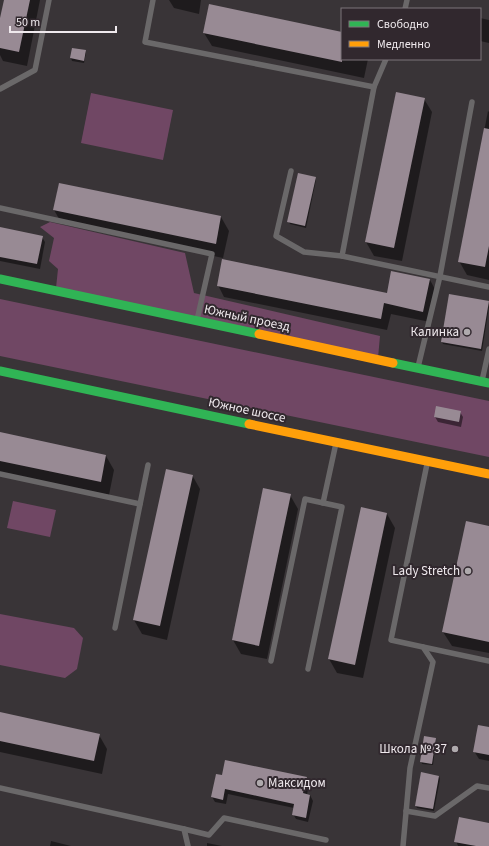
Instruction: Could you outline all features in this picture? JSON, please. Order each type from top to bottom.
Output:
[{"type":"main road","name":"Южный проезд","points":[[0,279],[485,382]]},
{"type":"main road","name":"Южное шоссе","points":[[0,371],[489,474]]},
{"type":"lane","points":[[0,89],[35,70],[49,0]]},
{"type":"lane","points":[[154,0],[145,42],[374,87]]},
{"type":"lane","points":[[342,256],[374,87],[386,60]]},
{"type":"lane","points":[[418,368],[440,276],[472,102]]},
{"type":"lane","points":[[291,171],[276,236],[304,252],[342,256],[489,287]]},
{"type":"lane","points":[[0,208],[212,254],[197,320]]},
{"type":"lane","points":[[485,382],[489,349]]},
{"type":"lane","points":[[323,503],[336,442]]},
{"type":"lane","points":[[428,462],[391,640],[489,661]]},
{"type":"lane","points":[[115,628],[148,465]]},
{"type":"lane","points":[[0,474],[140,504]]},
{"type":"lane","points":[[271,661],[305,499],[342,507],[308,669]]},
{"type":"lane","points":[[403,846],[410,768],[433,662],[423,647]]},
{"type":"lane","points":[[406,811],[435,816],[477,786],[489,788]]},
{"type":"lane","points":[[0,788],[209,835],[224,818],[326,840]]},
{"type":"lane","points":[[184,829],[188,846]]},
{"type":"shaded area","points":[[91,93],[173,110],[163,160],[81,143]]},
{"type":"shaded area","points":[[50,222],[185,253],[194,293],[380,336],[378,358],[56,288],[58,269],[49,261],[54,238],[40,227]]},
{"type":"shaded area","points":[[0,299],[489,401],[489,457],[0,356]]},
{"type":"shaded area","points":[[13,501],[56,510],[50,537],[7,528]]},
{"type":"shaded area","points":[[0,614],[74,628],[83,638],[77,669],[65,678],[0,665]]},
{"type":"building","points":[[4,0],[30,0],[19,52],[0,48],[0,18]]},
{"type":"building","points":[[209,4],[341,32],[342,62],[203,33]]},
{"type":"building","points":[[72,48],[86,50],[84,61],[70,58]]},
{"type":"building","points":[[396,92],[425,98],[394,248],[365,242]]},
{"type":"building","points":[[484,128],[489,129],[489,246],[485,267],[458,262]]},
{"type":"building","points":[[298,173],[316,177],[305,226],[287,222]]},
{"type":"building","points":[[59,183],[221,216],[216,244],[53,210]]},
{"type":"building","points":[[0,227],[43,236],[37,264],[0,257]]},
{"type":"building","points":[[222,259],[387,293],[391,271],[430,279],[423,312],[384,303],[381,319],[217,286]]},
{"type":"building","points":[[449,294],[489,301],[481,349],[441,342]]},
{"type":"building","points":[[436,406],[461,411],[459,422],[434,417]]},
{"type":"building","points":[[0,432],[106,455],[101,482],[0,461]]},
{"type":"building","points":[[166,469],[193,475],[160,626],[133,620]]},
{"type":"building","points":[[263,488],[291,494],[259,646],[232,640]]},
{"type":"building","points":[[361,507],[387,513],[355,665],[328,659]]},
{"type":"building","points":[[466,521],[489,526],[489,642],[442,632]]},
{"type":"building","points":[[0,712],[100,734],[94,761],[0,741]]},
{"type":"building","points":[[478,725],[489,727],[489,755],[473,752]]},
{"type":"building","points":[[424,736],[436,738],[432,764],[420,762]]},
{"type":"building","name":"Максидом","points":[[225,760],[307,777],[303,793],[310,795],[306,818],[292,815],[294,804],[225,789],[223,800],[211,797],[216,774],[222,775]]},
{"type":"building","points":[[421,772],[439,776],[433,809],[415,806]]},
{"type":"building","points":[[459,817],[489,823],[489,846],[476,846],[454,842]]},
{"type":"traffic: fast","points":[[0,279],[259,334]]},
{"type":"traffic: fast","points":[[393,363],[489,383]]},
{"type":"traffic: fast","points":[[0,371],[249,424]]},
{"type":"traffic: slow","points":[[259,334],[393,363]]},
{"type":"traffic: slow","points":[[249,424],[489,474]]},
{"type":"place","name":"Калинка","points":[[467,332]]},
{"type":"place","name":"Lady Stretch","points":[[468,571]]},
{"type":"place","name":"Школа № 37","points":[[455,749]]},
{"type":"place","name":"Максидом","points":[[260,783]]}]
